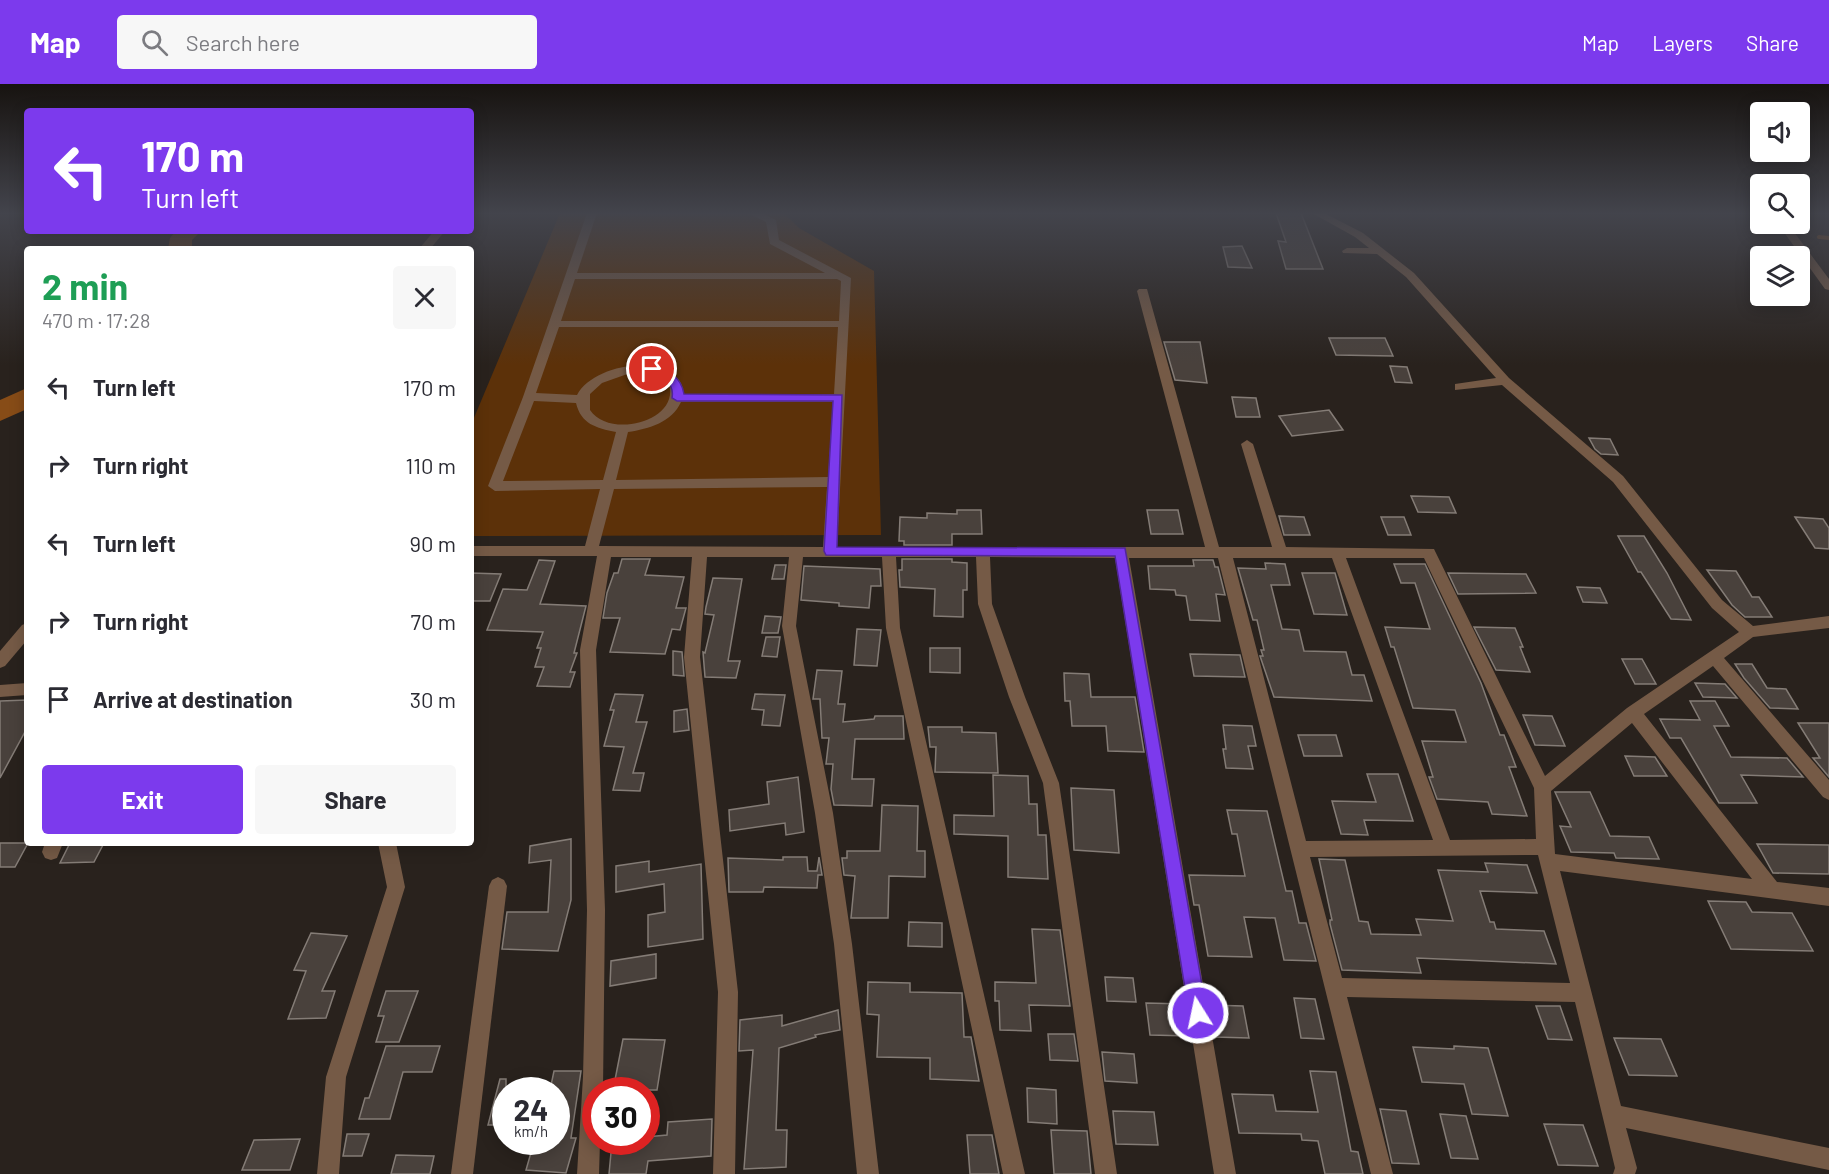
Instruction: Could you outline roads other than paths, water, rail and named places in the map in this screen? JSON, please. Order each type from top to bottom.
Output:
[{"type":"street","points":[[574,264],[529,397],[495,486],[835,483]]},
{"type":"street","points":[[816,264],[847,280],[830,551]]},
{"type":"street","points":[[1397,264],[1410,275],[1506,381],[1618,479],[1717,604],[1750,632]]},
{"type":"street","points":[[1812,264],[1829,287]]},
{"type":"street","points":[[570,276],[839,276]]},
{"type":"street","points":[[1143,291],[1218,552],[1299,849],[1382,1174]]},
{"type":"street","points":[[554,324],[844,324]]},
{"type":"street","points":[[633,368],[652,369],[666,374],[675,382],[677,398],[676,404],[667,414],[652,423],[623,429],[598,425],[587,417],[582,405],[585,392],[597,380],[614,372],[633,368]]},
{"type":"street","points":[[1459,387],[1506,381]]},
{"type":"street","points":[[529,397],[584,399]]},
{"type":"street","points":[[677,398],[838,398]]},
{"type":"street","points":[[588,1174],[593,1077],[596,909],[588,650],[598,551],[609,485],[623,429]]},
{"type":"street","points":[[1247,444],[1280,552]]},
{"type":"street","points":[[474,550],[1430,553],[1542,788],[1547,854],[1626,1168],[1624,1174]]},
{"type":"street","points":[[700,551],[692,657],[728,992],[724,1174]]},
{"type":"street","points":[[798,551],[789,626],[824,813],[843,944],[868,1174]]},
{"type":"street","points":[[889,551],[893,628],[1014,1174]]},
{"type":"street","points":[[983,551],[984,604],[1017,698],[1051,783],[1106,1174]]},
{"type":"street","points":[[1121,552],[1225,1174]]},
{"type":"street","points":[[1336,552],[1444,847]]},
{"type":"street","points":[[1542,788],[1633,713],[1750,632],[1829,622]]},
{"type":"street","points":[[0,662],[24,634]]},
{"type":"street","points":[[1714,657],[1829,792]]},
{"type":"street","points":[[0,691],[24,689]]},
{"type":"street","points":[[1633,713],[1772,890]]},
{"type":"street","points":[[328,1174],[336,1077],[396,887],[388,846]]},
{"type":"street","points":[[1299,849],[1444,847],[1547,854],[1829,897]]},
{"type":"street","points":[[462,1174],[498,886]]},
{"type":"street","points":[[1335,987],[1582,993]]},
{"type":"street","points":[[1613,1115],[1829,1159]]},
{"type":"waterway","points":[[0,412],[24,399]]}]
